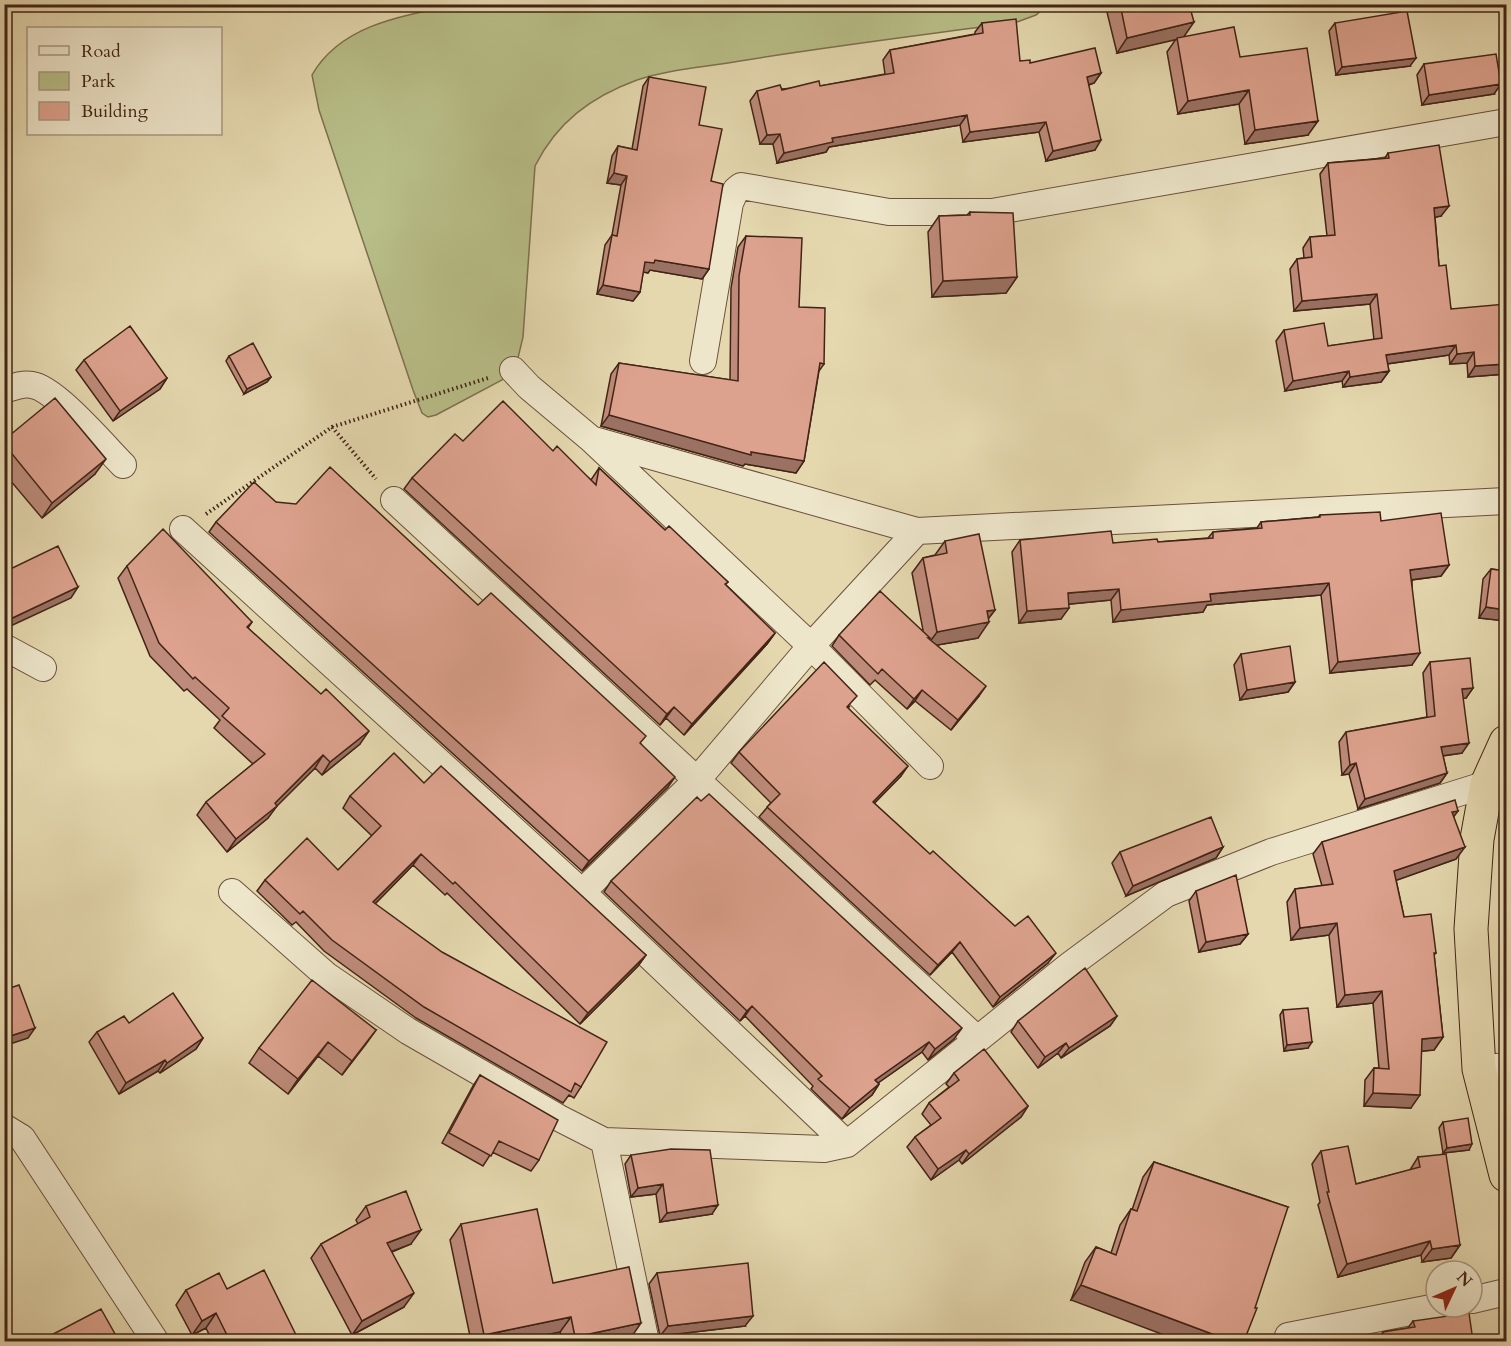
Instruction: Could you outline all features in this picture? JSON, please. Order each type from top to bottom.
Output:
[{"type":"highway","points":[[1506,741],[1487,784],[1477,839],[1471,928],[1493,1068],[1506,1175]]},
{"type":"street","points":[[704,361],[730,203],[736,190],[741,186],[889,212],[992,212],[1506,122]]},
{"type":"street","points":[[513,370],[529,387],[591,439],[811,646],[930,766]]},
{"type":"street","points":[[4,390],[19,385],[34,385],[55,396],[123,465]]},
{"type":"street","points":[[591,439],[917,531],[1506,501]]},
{"type":"street","points":[[394,500],[977,1039]]},
{"type":"street","points":[[183,530],[582,892],[847,1144]]},
{"type":"street","points":[[582,892],[697,780],[811,646],[917,531]]},
{"type":"street","points":[[4,647],[43,668]]},
{"type":"street","points":[[232,892],[326,975],[408,1030],[559,1118],[604,1141],[824,1149],[847,1144],[977,1039],[1166,894],[1271,852],[1487,784]]},
{"type":"street","points":[[4,1127],[22,1138],[156,1341]]},
{"type":"street","points":[[604,1141],[646,1341]]},
{"type":"street","points":[[1484,1297],[1506,1292]]},
{"type":"street","points":[[1288,1336],[1424,1309]]},
{"type":"path","points":[[183,530],[332,427],[513,370]]},
{"type":"path","points":[[332,427],[394,500]]},
{"type":"green space","points":[[458,5],[1047,5],[1036,15],[1017,22],[809,50],[662,73],[620,87],[590,103],[554,136],[535,166],[523,337],[517,362],[502,380],[428,417],[422,413],[413,390],[319,110],[312,75],[324,58],[357,33],[396,18]]},
{"type":"building","points":[[1120,4],[1189,4],[1194,22],[1127,38]]},
{"type":"building","points":[[1407,11],[1416,58],[1342,67],[1335,23]]},
{"type":"building","points":[[1016,19],[1020,61],[1030,60],[1030,63],[1095,48],[1101,73],[1087,77],[1101,140],[1053,151],[1046,122],[970,132],[967,115],[832,138],[833,142],[784,153],[780,134],[767,135],[757,91],[780,85],[782,90],[819,81],[820,86],[894,73],[890,50],[983,33],[982,23]]},
{"type":"building","points":[[1234,27],[1240,57],[1307,48],[1318,121],[1255,130],[1249,90],[1188,101],[1177,38]]},
{"type":"building","points":[[1496,54],[1501,84],[1429,95],[1424,64]]},
{"type":"building","points":[[649,77],[706,87],[699,125],[722,129],[711,181],[723,184],[709,269],[655,260],[654,263],[645,262],[640,292],[603,285],[612,235],[617,236],[627,176],[614,173],[618,146],[637,150]]},
{"type":"building","points":[[1439,145],[1449,206],[1434,208],[1439,266],[1446,265],[1451,309],[1506,304],[1506,364],[1475,366],[1474,352],[1457,354],[1456,345],[1386,355],[1389,371],[1350,377],[1349,371],[1293,381],[1284,330],[1324,323],[1328,346],[1382,338],[1377,294],[1302,301],[1297,259],[1312,257],[1310,237],[1335,235],[1328,163],[1389,158],[1388,153]]},
{"type":"building","points":[[970,212],[1013,213],[1017,277],[943,281],[939,216],[970,215]]},
{"type":"building","points":[[746,236],[802,238],[799,307],[825,308],[824,364],[820,363],[804,461],[751,452],[751,455],[609,415],[619,363],[738,381],[739,276]]},
{"type":"building","points":[[130,326],[167,378],[120,411],[84,360]]},
{"type":"building","points":[[253,343],[271,377],[247,389],[229,356]]},
{"type":"building","points":[[55,398],[106,459],[52,503],[4,444],[4,440]]},
{"type":"building","points":[[503,401],[553,451],[557,446],[596,485],[599,468],[665,530],[669,526],[728,582],[725,584],[775,633],[692,724],[674,707],[667,714],[412,478],[455,434],[463,441]]},
{"type":"building","points":[[330,467],[478,605],[491,593],[646,736],[640,743],[675,777],[589,861],[216,522],[254,482],[276,502],[296,504]]},
{"type":"building","points":[[1380,512],[1381,521],[1441,513],[1449,565],[1410,570],[1420,653],[1338,662],[1329,583],[1210,594],[1211,601],[1121,610],[1119,589],[1068,593],[1069,608],[1027,611],[1020,540],[1111,531],[1113,543],[1213,538],[1213,532],[1262,528],[1261,522],[1320,517],[1320,515]]},
{"type":"building","points":[[163,529],[252,622],[247,627],[321,694],[326,689],[369,731],[330,762],[323,755],[275,803],[277,806],[236,839],[206,802],[265,754],[222,716],[229,708],[195,677],[193,679],[159,643],[127,566]]},
{"type":"building","points":[[979,534],[995,610],[987,611],[989,622],[937,632],[923,558],[947,553],[945,541]]},
{"type":"building","points":[[58,546],[78,587],[4,622],[4,572]]},
{"type":"building","points":[[1491,569],[1506,571],[1506,610],[1486,607]]},
{"type":"building","points":[[880,591],[930,638],[928,638],[986,686],[958,720],[922,690],[914,699],[882,669],[878,674],[839,635]]},
{"type":"building","points":[[1290,646],[1295,682],[1247,690],[1241,654]]},
{"type":"building","points":[[1470,658],[1473,688],[1462,689],[1469,743],[1441,747],[1447,773],[1365,799],[1356,763],[1350,765],[1346,732],[1435,716],[1430,662]]},
{"type":"building","points":[[824,662],[857,696],[847,707],[908,766],[873,802],[930,854],[933,851],[1015,926],[1028,916],[1056,953],[1000,997],[960,942],[938,965],[767,807],[780,794],[739,752]]},
{"type":"building","points":[[394,753],[424,783],[441,766],[646,955],[588,1013],[455,882],[453,884],[421,854],[373,902],[442,952],[607,1042],[581,1087],[575,1083],[571,1092],[424,1007],[332,940],[303,911],[300,914],[265,880],[307,838],[338,870],[381,826],[350,796]]},
{"type":"building","points":[[709,794],[962,1028],[935,1049],[929,1042],[875,1080],[879,1084],[850,1108],[818,1079],[822,1076],[752,1006],[747,1011],[611,881],[697,797],[701,801]]},
{"type":"building","points":[[1455,800],[1458,811],[1452,812],[1465,847],[1394,871],[1404,917],[1431,914],[1443,1037],[1422,1039],[1420,1095],[1373,1093],[1374,1068],[1389,1069],[1382,991],[1345,995],[1337,923],[1300,928],[1295,889],[1333,884],[1322,842]]},
{"type":"building","points":[[1211,817],[1223,847],[1133,886],[1120,852]]},
{"type":"building","points":[[1236,875],[1248,934],[1206,942],[1196,891]]},
{"type":"building","points":[[1085,968],[1117,1016],[1069,1048],[1066,1043],[1045,1057],[1018,1021]]},
{"type":"building","points":[[312,980],[376,1030],[352,1061],[328,1042],[298,1079],[259,1048]]},
{"type":"building","points":[[19,985],[35,1028],[4,1038],[4,990]]},
{"type":"building","points":[[173,993],[203,1038],[167,1063],[165,1060],[126,1083],[97,1032],[124,1016],[129,1023]]},
{"type":"building","points":[[1308,1008],[1312,1042],[1287,1045],[1283,1010]]},
{"type":"building","points":[[984,1049],[1028,1106],[969,1154],[966,1150],[938,1169],[915,1137],[941,1118],[929,1103],[959,1080],[954,1073]]},
{"type":"building","points":[[480,1075],[558,1120],[539,1160],[499,1141],[491,1156],[449,1133]]},
{"type":"building","points":[[1468,1118],[1472,1144],[1447,1148],[1443,1122]]},
{"type":"building","points":[[1348,1146],[1356,1184],[1420,1167],[1418,1157],[1446,1154],[1460,1245],[1432,1249],[1430,1241],[1347,1264],[1327,1192],[1329,1192],[1321,1151]]},
{"type":"building","points":[[671,1149],[710,1150],[718,1205],[667,1213],[663,1184],[638,1188],[631,1155]]},
{"type":"building","points":[[1154,1162],[1288,1207],[1255,1308],[1257,1308],[1244,1341],[1231,1341],[1081,1285],[1096,1247],[1116,1255],[1131,1209],[1137,1211]]},
{"type":"building","points":[[406,1191],[421,1230],[387,1243],[414,1293],[362,1321],[321,1244],[370,1217],[366,1206]]},
{"type":"building","points":[[537,1209],[553,1283],[629,1267],[641,1323],[575,1337],[571,1317],[484,1335],[461,1224]]},
{"type":"building","points":[[748,1263],[753,1316],[668,1326],[657,1273]]},
{"type":"building","points":[[264,1270],[299,1341],[230,1341],[216,1313],[202,1321],[186,1290],[219,1273],[227,1289]]},
{"type":"building","points":[[101,1309],[119,1341],[40,1341]]},
{"type":"building","points":[[1470,1319],[1473,1341],[1384,1341],[1383,1332],[1415,1327],[1413,1321]]}]
